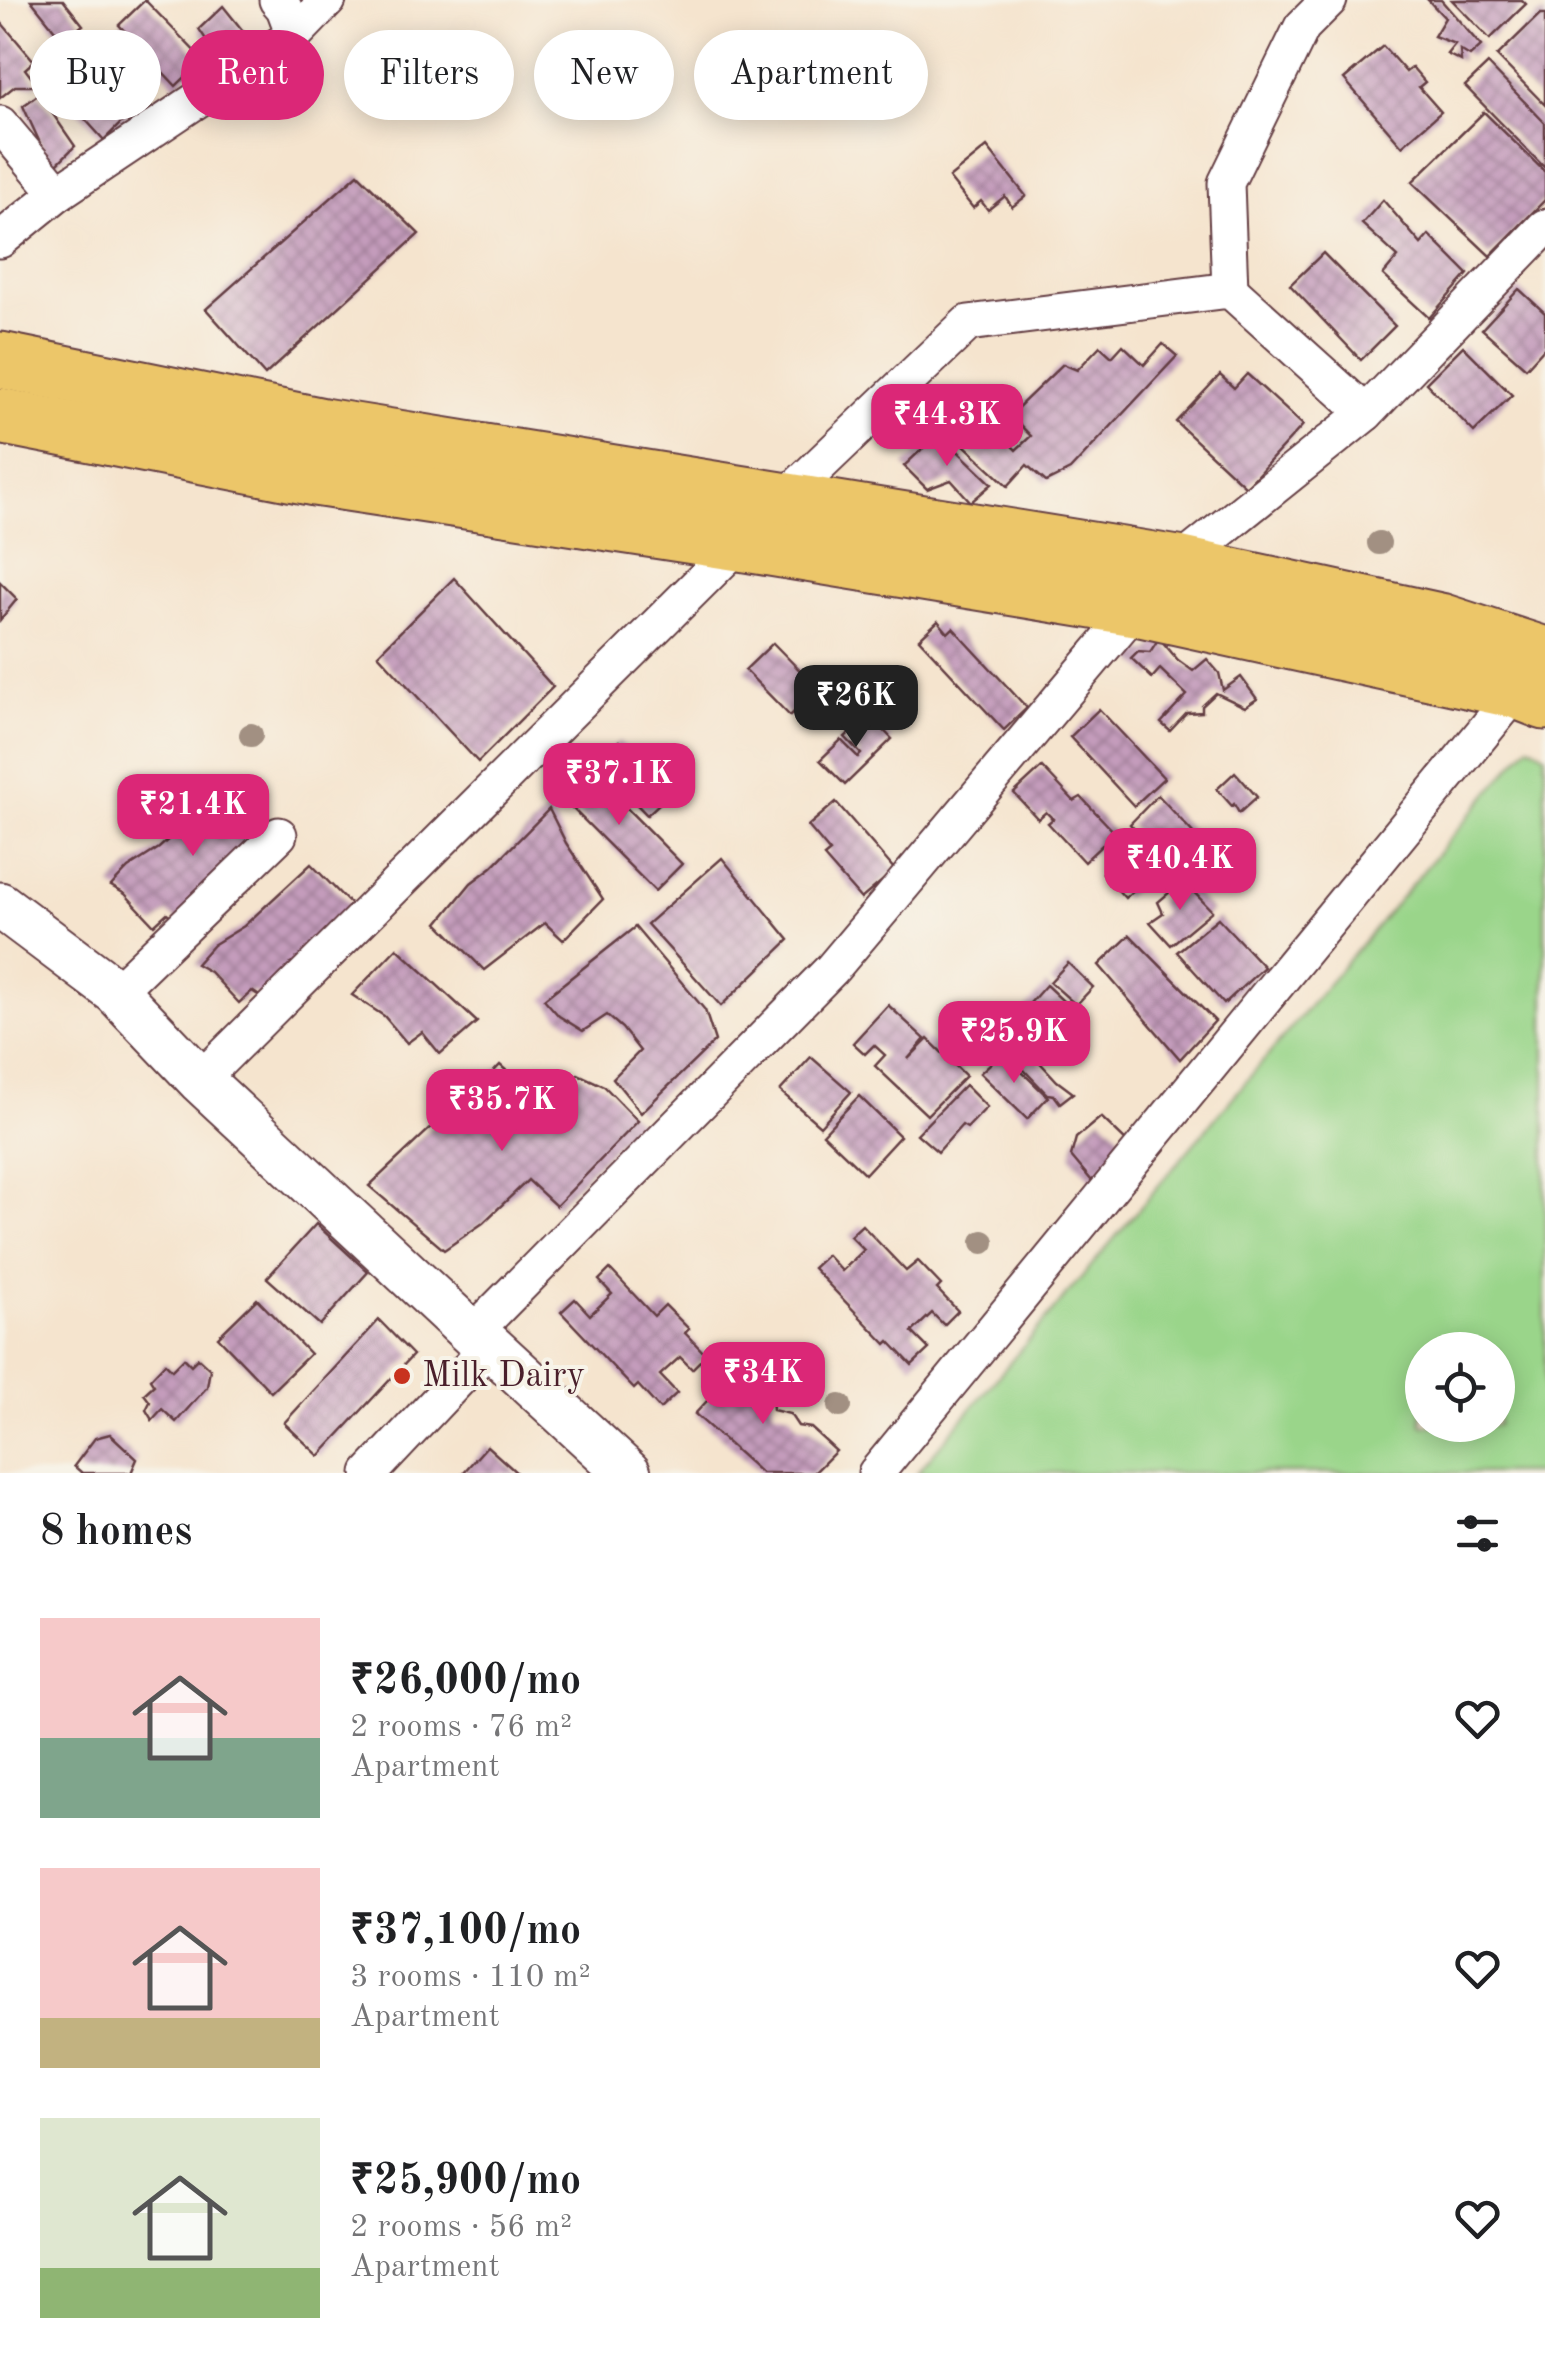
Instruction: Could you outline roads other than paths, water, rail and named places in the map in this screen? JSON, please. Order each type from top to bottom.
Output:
[{"type":"main road","points":[[0,360],[323,426],[1178,564],[1440,622],[1537,668]]},
{"type":"main road","points":[[0,416],[316,478],[1537,668]]},
{"type":"street","points":[[278,0],[292,30]]},
{"type":"street","points":[[299,30],[328,0]]},
{"type":"street","points":[[1328,0],[1302,27],[1226,183],[1230,290],[1366,413]]},
{"type":"street","points":[[0,240],[58,194],[181,111]]},
{"type":"street","points":[[0,124],[58,194]]},
{"type":"street","points":[[370,1473],[481,1340],[832,968],[1136,608],[1178,564],[1366,413],[1545,228]]},
{"type":"street","points":[[200,1080],[740,542],[968,323],[1230,290]]},
{"type":"street","points":[[876,1473],[1537,668]]},
{"type":"street","points":[[116,992],[279,835]]},
{"type":"street","points":[[0,904],[116,992],[200,1080],[628,1473]]},
{"type":"place","name":"Milk Dairy","points":[[402,1376]]}]
